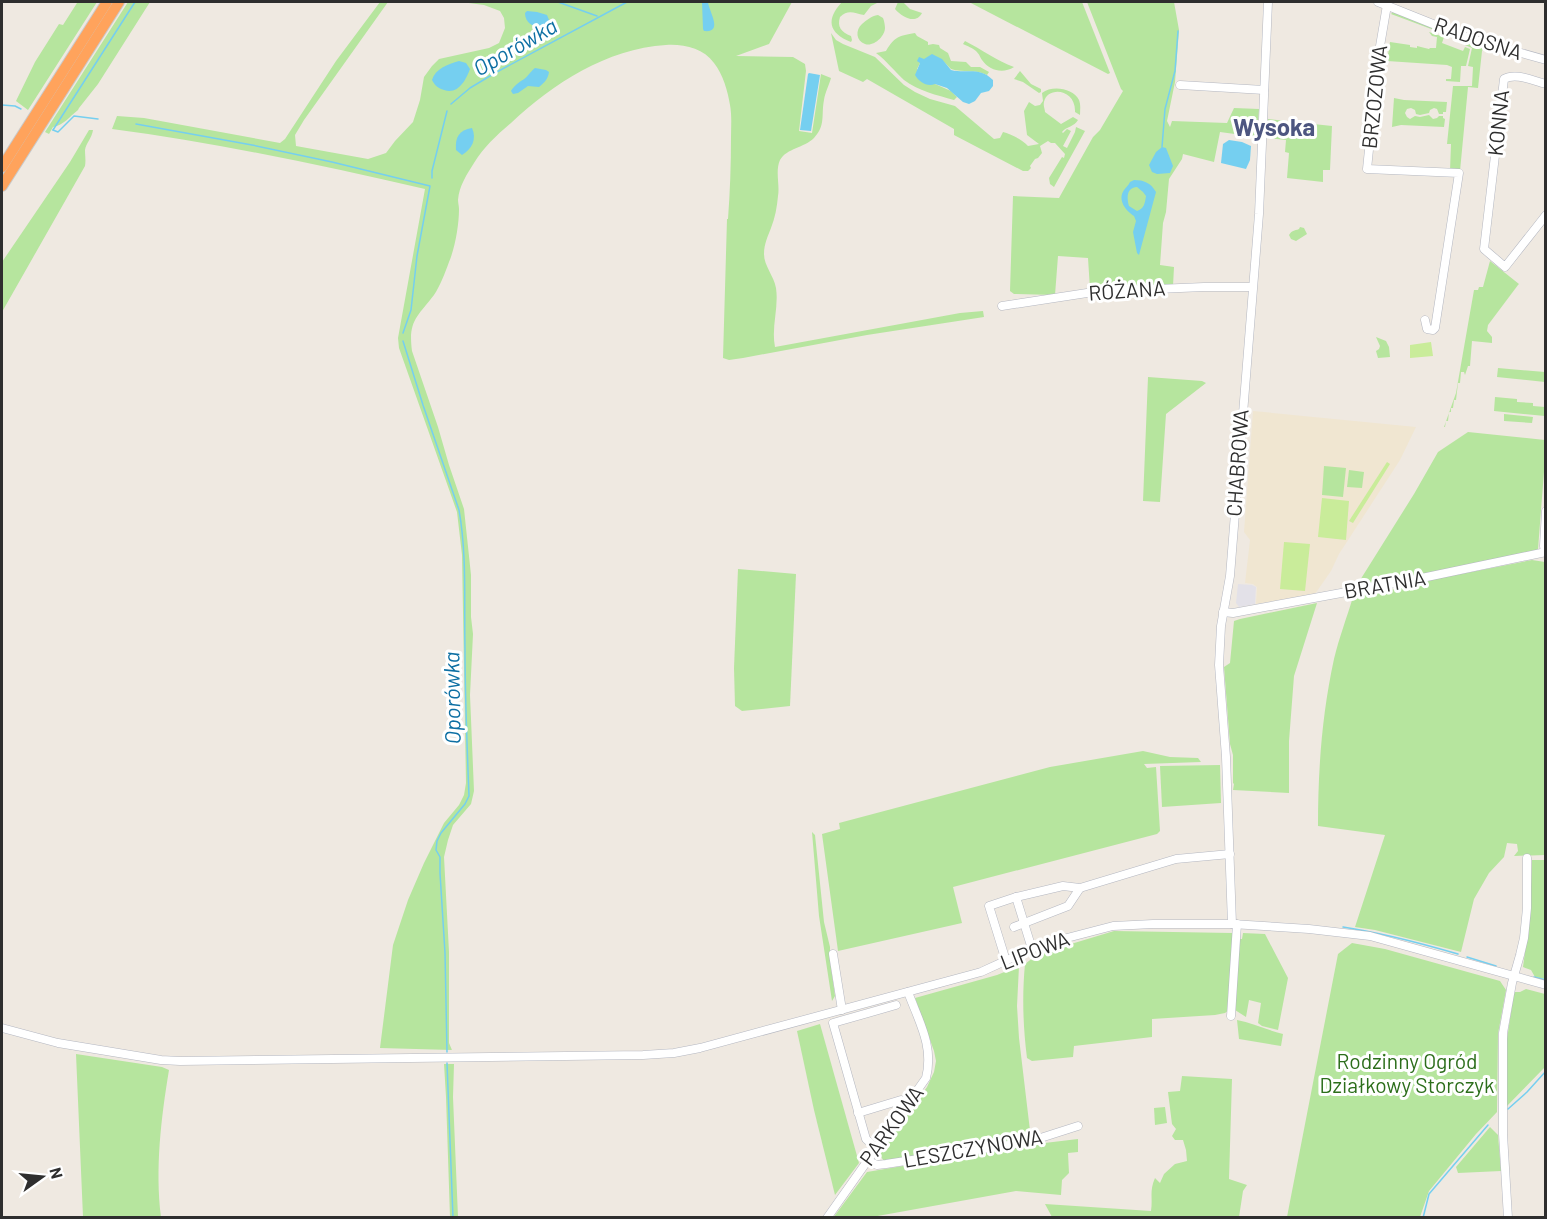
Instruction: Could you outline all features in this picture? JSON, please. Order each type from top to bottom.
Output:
[{"type":"highway","points":[[2,167],[107,2]]},
{"type":"highway","points":[[2,186],[120,2]]},
{"type":"street","name":"CHABROWA","points":[[1231,1016],[1236,924],[1230,854],[1219,637],[1230,576],[1259,214],[1268,2]]},
{"type":"street","name":"RADOSNA","points":[[1382,3],[1468,38],[1545,60]]},
{"type":"street","name":"BRZOZOWA","points":[[1382,3],[1367,169],[1459,173],[1435,328],[1431,331],[1427,329],[1425,320]]},
{"type":"street","name":"KONNA","points":[[1545,84],[1516,76],[1508,76],[1504,79],[1484,249],[1505,267],[1545,215]]},
{"type":"street","points":[[1180,85],[1264,90]]},
{"type":"street","name":"RÓŻANA","points":[[1002,306],[1110,291],[1252,287]]},
{"type":"street","points":[[1545,511],[1545,552]]},
{"type":"street","name":"BRATNIA","points":[[1223,612],[1233,613],[1418,579],[1545,552]]},
{"type":"street","points":[[1006,961],[989,906],[1064,886],[1080,888],[1176,859],[1230,854]]},
{"type":"street","points":[[1508,1218],[1503,1134],[1503,1033],[1525,925],[1527,858]]},
{"type":"street","points":[[1014,927],[1068,906],[1080,888]]},
{"type":"street","points":[[1017,897],[1032,949]]},
{"type":"street","name":"LIPOWA","points":[[2,1028],[58,1043],[180,1061],[643,1055],[687,1052],[981,972],[1052,941],[1113,926],[1167,924],[1236,924],[1362,934],[1545,985]]},
{"type":"street","points":[[833,954],[839,1011]]},
{"type":"street","name":"PARKOWA","points":[[827,1218],[926,1078],[929,1062],[928,1046],[908,992]]},
{"type":"street","points":[[876,1148],[866,1139],[833,1023],[896,1005]]},
{"type":"street","points":[[858,1113],[902,1100]]},
{"type":"street","name":"LESZCZYNOWA","points":[[868,1161],[877,1165],[886,1164],[1028,1142],[1078,1125]]},
{"type":"shaded area","points":[[1253,411],[1416,427],[1400,460],[1315,594],[1256,604],[1257,587],[1245,583],[1250,540],[1244,532]]},
{"type":"shaded area","points":[[1238,584],[1256,587],[1255,604],[1239,607],[1236,603]]},
{"type":"green space","points":[[75,2],[97,2],[28,110],[16,101],[35,62],[59,24],[63,25],[77,3]]},
{"type":"green space","points":[[128,2],[150,2],[98,84],[78,110],[63,123],[53,127],[49,134],[45,132]]},
{"type":"green space","points":[[380,2],[388,2],[304,120],[295,135],[296,146],[368,159],[386,153],[413,122],[424,77],[439,59],[489,48],[499,43],[505,28],[504,18],[500,11],[484,5],[461,2],[792,2],[769,44],[736,56],[793,57],[805,64],[799,131],[812,133],[821,74],[831,78],[825,97],[822,124],[818,133],[810,141],[783,156],[779,164],[774,220],[765,243],[764,254],[776,288],[775,347],[960,313],[983,311],[984,317],[867,335],[743,358],[729,360],[723,358],[727,219],[731,168],[731,109],[725,83],[717,67],[710,58],[693,48],[666,45],[644,48],[623,53],[582,70],[528,108],[486,146],[478,157],[460,190],[457,229],[451,256],[436,291],[415,320],[411,333],[412,351],[464,509],[471,575],[473,634],[470,695],[474,791],[471,804],[453,825],[444,857],[449,952],[449,1043],[452,1050],[380,1048],[393,945],[408,900],[424,863],[444,823],[459,805],[466,783],[462,555],[457,512],[399,348],[398,338],[425,189],[269,155],[112,129],[117,116],[144,118],[280,143]]},
{"type":"green space","points":[[842,2],[879,2],[871,6],[864,15],[848,12],[840,17],[842,31],[851,36],[851,42],[838,34],[832,25],[833,14]]},
{"type":"green space","points":[[898,2],[903,2],[910,9],[922,13],[916,19],[905,17],[895,9]]},
{"type":"green space","points":[[969,2],[1082,2],[1110,73],[1108,74]]},
{"type":"green space","points":[[1087,2],[1174,2],[1179,30],[1175,82],[1167,121],[1170,127],[1172,121],[1227,123],[1234,108],[1259,109],[1257,137],[1220,132],[1214,162],[1183,154],[1169,179],[1163,223],[1160,265],[1174,267],[1173,286],[1090,289],[1088,258],[1058,256],[1055,295],[1014,294],[1010,291],[1013,196],[1059,198],[1093,137],[1100,130],[1123,91]]},
{"type":"green space","points":[[1393,12],[1481,46],[1483,49],[1478,88],[1468,87],[1460,171],[1450,171],[1451,144],[1447,144],[1453,86],[1472,86],[1473,67],[1468,66],[1472,48],[1465,45],[1466,42],[1391,14]]},
{"type":"green space","points":[[878,15],[884,21],[883,34],[872,44],[862,43],[858,29],[869,18]]},
{"type":"green space","points":[[1429,32],[1444,37],[1442,43],[1463,51],[1465,47],[1470,49],[1466,66],[1461,66],[1460,82],[1446,81],[1446,79],[1451,79],[1452,67],[1447,65],[1387,61],[1390,42],[1417,48],[1417,46],[1436,48],[1437,37],[1432,36]]},
{"type":"green space","points":[[831,33],[843,44],[875,57],[904,85],[915,92],[955,106],[994,139],[1000,138],[1003,132],[1028,146],[1039,144],[1027,135],[1024,111],[1029,102],[1035,106],[1040,105],[1043,101],[1042,93],[1051,89],[1067,90],[1076,96],[1080,104],[1080,115],[1075,112],[1071,98],[1066,94],[1055,92],[1046,97],[1045,112],[1061,124],[1073,117],[1078,120],[1062,132],[1067,129],[1071,131],[1063,146],[1067,148],[1076,127],[1085,131],[1054,187],[1050,184],[1049,178],[1065,154],[1055,143],[1048,141],[1040,146],[1042,153],[1035,159],[1028,171],[1023,171],[954,135],[954,129],[867,79],[863,82],[839,71]]},
{"type":"green space","points":[[915,33],[928,42],[928,45],[939,45],[948,53],[951,61],[966,62],[971,67],[980,67],[989,72],[987,75],[951,69],[943,61],[920,63],[917,69],[935,84],[951,91],[957,97],[954,100],[915,87],[904,80],[876,53],[886,51],[898,38]]},
{"type":"green space","points":[[965,41],[1014,67],[1001,71],[993,69],[985,64],[975,50],[963,44]]},
{"type":"green space","points":[[1020,71],[1031,84],[1041,89],[1041,92],[1014,79]]},
{"type":"green space","points":[[1394,98],[1447,102],[1446,112],[1443,114],[1439,114],[1434,108],[1429,113],[1420,115],[1411,108],[1405,113],[1410,119],[1415,116],[1429,115],[1433,119],[1443,116],[1444,127],[1401,125],[1392,127]]},
{"type":"green space","points":[[1268,119],[1332,126],[1330,170],[1323,170],[1323,182],[1287,178],[1289,153],[1285,152],[1286,140],[1267,138]]},
{"type":"green space","points":[[89,130],[93,130],[85,150],[85,166],[2,312],[2,262]]},
{"type":"green space","points":[[1300,227],[1304,228],[1307,234],[1296,241],[1291,239],[1290,233]]},
{"type":"green space","points":[[1490,261],[1519,284],[1488,325],[1487,331],[1492,337],[1492,343],[1472,341],[1470,366],[1465,375],[1461,372],[1456,400],[1449,412],[1456,393],[1474,290],[1483,287]]},
{"type":"green space","points":[[1376,337],[1386,341],[1390,357],[1378,358],[1376,351],[1380,346]]},
{"type":"green space","points":[[1431,342],[1433,356],[1410,358],[1410,345]]},
{"type":"green space","points":[[1498,368],[1545,372],[1545,382],[1497,377]]},
{"type":"green space","points":[[1148,377],[1206,383],[1166,414],[1160,502],[1143,501]]},
{"type":"green space","points":[[1495,397],[1517,399],[1517,402],[1533,403],[1533,406],[1545,407],[1545,416],[1494,411]]},
{"type":"green space","points":[[1504,414],[1533,417],[1532,423],[1504,421]]},
{"type":"green space","points":[[1468,432],[1545,440],[1538,549],[1535,552],[1451,569],[1357,585],[1438,452]]},
{"type":"green space","points":[[1387,462],[1390,464],[1353,523],[1349,521]]},
{"type":"green space","points":[[1324,466],[1346,468],[1343,497],[1322,495]]},
{"type":"green space","points":[[1349,470],[1364,472],[1362,488],[1347,487]]},
{"type":"green space","points":[[1322,498],[1349,501],[1346,540],[1318,537]]},
{"type":"green space","points":[[1284,542],[1310,544],[1305,591],[1280,589]]},
{"type":"green space","points":[[1532,560],[1545,562],[1545,855],[1514,856],[1518,851],[1517,844],[1507,843],[1504,857],[1489,873],[1474,899],[1461,952],[1355,927],[1385,835],[1318,826],[1320,763],[1326,700],[1336,651],[1353,597]]},
{"type":"green space","points":[[738,569],[796,574],[790,706],[742,711],[735,706],[734,668]]},
{"type":"green space","points":[[1317,603],[1294,676],[1289,741],[1289,793],[1233,790],[1233,755],[1230,744],[1224,667],[1230,663],[1234,621]]},
{"type":"green space","points":[[1143,751],[1170,757],[1198,758],[1201,762],[1144,764],[1147,768],[1156,767],[1160,831],[1157,834],[953,887],[962,923],[838,951],[822,834],[840,829],[839,823],[1050,767]]},
{"type":"green space","points":[[1220,765],[1221,803],[1162,807],[1160,766]]},
{"type":"green space","points":[[812,832],[815,835],[824,922],[830,947],[835,996],[832,1001],[819,916]]},
{"type":"green space","points":[[1532,860],[1545,860],[1545,979],[1535,977],[1531,970],[1523,967],[1530,914]]},
{"type":"green space","points":[[1114,931],[1232,933],[1229,1010],[1215,1015],[1152,1019],[1152,1037],[1074,1046],[1073,1057],[1032,1061],[1027,1058],[1023,1011],[1025,964],[1038,954]]},
{"type":"green space","points":[[1243,933],[1265,934],[1288,978],[1278,1030],[1258,1023],[1261,1003],[1249,1000],[1246,1017],[1235,1010],[1240,939]]},
{"type":"green space","name":"Rodzinny Ogród Działkowy Storczyk","points":[[1352,943],[1385,949],[1500,981],[1506,990],[1498,1034],[1497,1112],[1429,1191],[1420,1217],[1287,1217],[1338,954]]},
{"type":"green space","points":[[1019,966],[1017,1006],[1019,1038],[1031,1139],[884,1161],[879,1154],[927,1087],[934,1072],[936,1061],[934,1051],[915,998],[997,975]]},
{"type":"green space","name":"Rodzinny Ogród Działkowy Storczyk","points":[[1526,989],[1545,994],[1545,1067],[1506,1107],[1507,1039],[1514,992]]},
{"type":"green space","points":[[1237,1020],[1283,1034],[1281,1046],[1239,1039]]},
{"type":"green space","points":[[820,1024],[859,1163],[835,1195],[797,1031]]},
{"type":"green space","points":[[76,1054],[169,1070],[160,1144],[161,1217],[83,1217]]},
{"type":"green space","points":[[444,1064],[454,1064],[453,1097],[458,1217],[450,1217]]},
{"type":"green space","points":[[1182,1076],[1232,1079],[1229,1179],[1247,1185],[1243,1191],[1239,1217],[1052,1217],[1045,1204],[1151,1211],[1155,1178],[1160,1183],[1164,1174],[1175,1164],[1187,1161],[1183,1140],[1175,1140],[1172,1136],[1176,1129],[1172,1124],[1168,1092],[1180,1091]]},
{"type":"green space","points":[[1165,1107],[1167,1123],[1155,1125],[1154,1108]]},
{"type":"green space","points":[[1490,1127],[1498,1135],[1501,1171],[1458,1173],[1456,1167]]},
{"type":"green space","points":[[1078,1139],[1078,1152],[1068,1153],[1069,1173],[1062,1180],[1061,1195],[1016,1191],[872,1217],[833,1218],[867,1172]]},
{"type":"water","points":[[702,2],[708,2],[714,21],[713,29],[710,31],[703,29]]},
{"type":"water","points":[[527,11],[547,15],[549,20],[546,26],[541,29],[530,24],[525,16]]},
{"type":"water","points":[[932,54],[942,59],[951,70],[983,73],[993,80],[993,86],[969,104],[963,102],[947,88],[924,83],[915,75],[920,63],[917,61],[919,57],[924,59]]},
{"type":"water","points":[[459,61],[466,63],[470,69],[461,86],[449,91],[436,85],[432,80],[436,73],[446,65]]},
{"type":"water","points":[[535,68],[549,72],[545,82],[539,87],[528,86],[513,94],[511,91],[513,88]]},
{"type":"water","points":[[809,73],[820,75],[811,131],[800,130]]},
{"type":"water","points":[[472,128],[473,143],[462,155],[456,150],[457,138],[464,130]]},
{"type":"water","points":[[1229,140],[1251,146],[1250,160],[1246,169],[1221,163],[1223,144]]},
{"type":"water","points":[[1162,147],[1166,148],[1173,166],[1170,173],[1157,174],[1152,172],[1149,165],[1156,152]]},
{"type":"water","points":[[1144,181],[1156,192],[1139,255],[1133,232],[1136,221],[1123,205],[1121,198],[1130,182]],"holes":[[[1137,187],[1146,196],[1145,203],[1137,211],[1129,206],[1128,194],[1131,189]]]},
{"type":"waterway","points":[[53,130],[135,2]]},
{"type":"waterway","points":[[558,2],[597,16]]},
{"type":"waterway","name":"Oporówka","points":[[451,104],[470,88],[495,73],[627,2]]},
{"type":"waterway","points":[[1162,147],[1165,109],[1175,71],[1178,31]]},
{"type":"waterway","points":[[2,105],[21,109]]},
{"type":"waterway","name":"Oporówka","points":[[432,178],[447,111]]},
{"type":"waterway","points":[[53,130],[58,132],[74,116],[98,119]]},
{"type":"waterway","points":[[136,124],[252,145],[430,186],[417,256],[411,310],[403,333]]},
{"type":"waterway","name":"Oporówka","points":[[403,341],[459,510],[463,544],[469,796],[441,833],[436,850],[440,857],[447,1052]]},
{"type":"waterway","points":[[1343,927],[1458,954]]},
{"type":"waterway","points":[[1467,957],[1496,966]]},
{"type":"waterway","points":[[1534,977],[1546,980]]},
{"type":"waterway","name":"Oporówka","points":[[447,1063],[453,1218]]},
{"type":"waterway","points":[[1508,1109],[1546,1071]]},
{"type":"waterway","points":[[1423,1218],[1429,1194],[1488,1125]]},
{"type":"district","name":"Wysoka","points":[[1274,128]]}]
